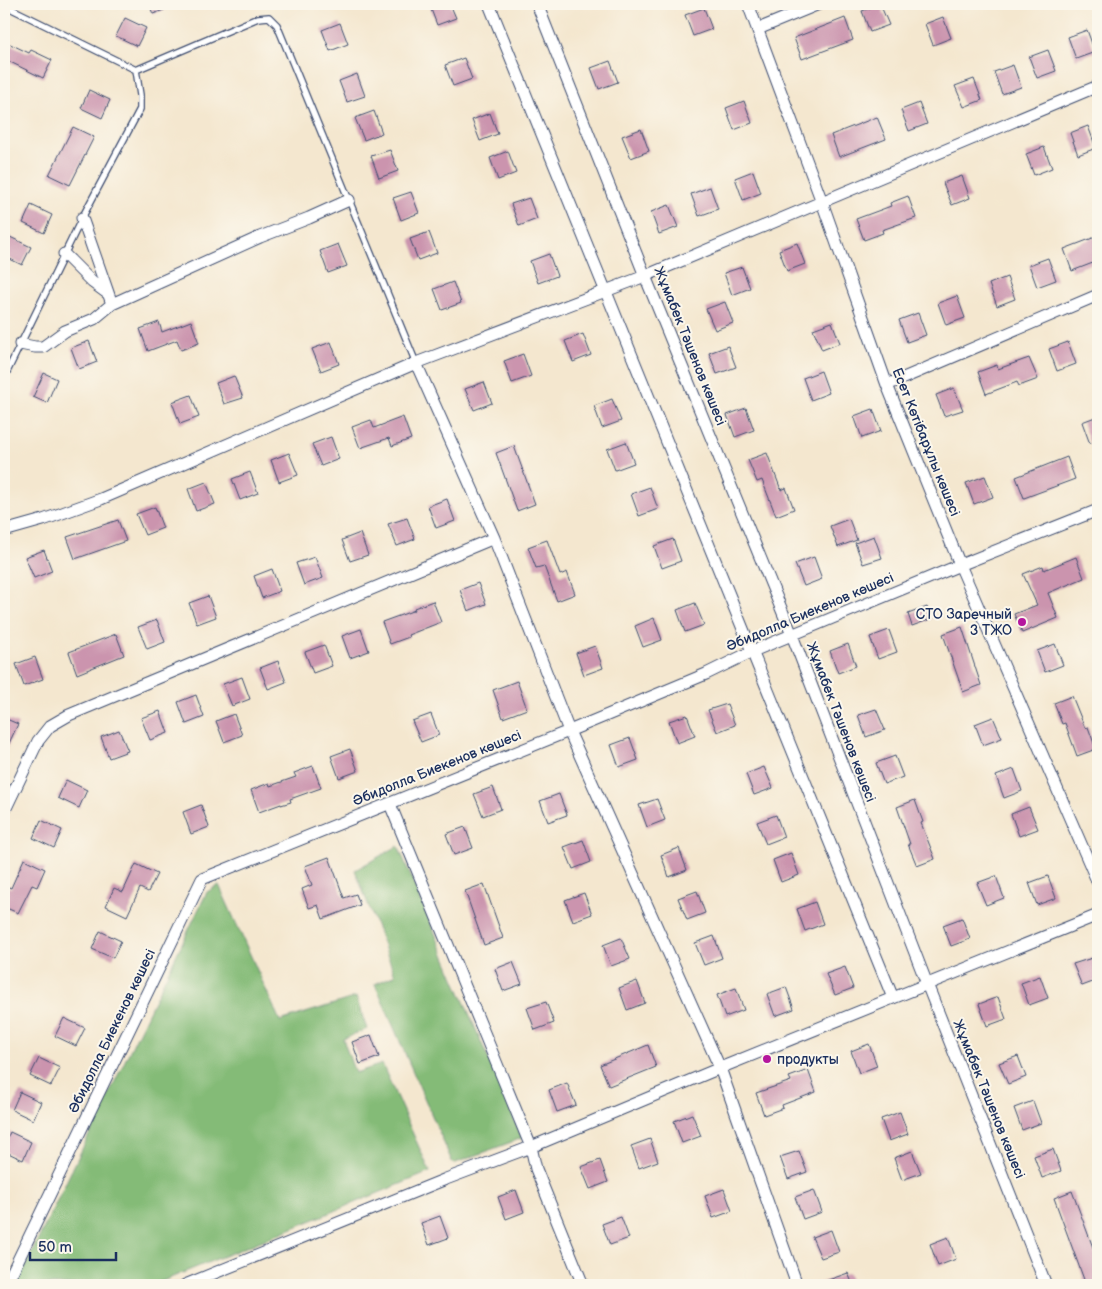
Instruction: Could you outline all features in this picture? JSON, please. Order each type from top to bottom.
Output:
[{"type":"street","points":[[489,4],[893,998]]},
{"type":"street","name":"Жұмабек Тәшенов көшесі","points":[[537,4],[645,276],[792,636],[1046,1285]]},
{"type":"street","name":"Есет Көтібарұлы көшесі","points":[[748,4],[822,202],[887,385],[960,565],[1098,883]]},
{"type":"street","points":[[758,29],[819,4]]},
{"type":"street","points":[[4,531],[43,520],[101,499],[416,363],[645,276],[1098,86]]},
{"type":"street","points":[[20,344],[43,347],[65,331],[94,319],[112,304],[349,200]]},
{"type":"street","points":[[82,218],[112,304]]},
{"type":"street","points":[[64,254],[92,282],[107,293]]},
{"type":"street","points":[[887,385],[1098,295]]},
{"type":"street","points":[[416,363],[494,538],[569,731],[720,1068],[797,1285]]},
{"type":"street","name":"Әбидолла Биекенов көшесі","points":[[6,1285],[202,879],[569,731],[960,565],[1098,510]]},
{"type":"street","points":[[4,812],[38,741],[50,726],[69,715],[494,538]]},
{"type":"street","points":[[390,804],[531,1146],[536,1169],[583,1285]]},
{"type":"street","points":[[185,1285],[1098,915]]},
{"type":"lane","points":[[4,7],[12,9],[136,70],[258,18],[269,17],[277,25],[416,363]]},
{"type":"lane","points":[[4,378],[82,218],[140,109],[136,70]]},
{"type":"green space","points":[[398,846],[522,1138],[453,1164],[375,984],[395,975],[355,870]]},
{"type":"green space","points":[[219,885],[280,1021],[356,997],[367,1029],[343,1039],[355,1073],[382,1064],[430,1172],[153,1285],[19,1285],[18,1281],[207,892]]},
{"type":"building","points":[[149,4],[177,4],[177,5],[153,14]]},
{"type":"building","points":[[429,4],[450,4],[456,18],[437,25]]},
{"type":"building","points":[[880,4],[889,25],[870,32],[862,11]]},
{"type":"building","points":[[704,8],[712,29],[693,36],[685,15]]},
{"type":"building","points":[[943,17],[951,38],[933,45],[925,24]]},
{"type":"building","points":[[125,18],[146,28],[137,46],[116,36]]},
{"type":"building","points":[[845,18],[853,40],[802,59],[794,38]]},
{"type":"building","points":[[340,23],[348,44],[330,51],[322,30]]},
{"type":"building","points":[[1087,30],[1095,52],[1076,59],[1068,37]]},
{"type":"building","points":[[4,41],[29,53],[31,50],[52,60],[43,78],[4,59]]},
{"type":"building","points":[[1048,50],[1056,71],[1037,78],[1029,57]]},
{"type":"building","points":[[464,58],[472,79],[453,86],[445,65]]},
{"type":"building","points":[[610,61],[618,82],[599,89],[591,68]]},
{"type":"building","points":[[1013,65],[1021,87],[1002,94],[994,72]]},
{"type":"building","points":[[357,74],[365,96],[347,102],[339,81]]},
{"type":"building","points":[[974,79],[982,100],[964,107],[955,86]]},
{"type":"building","points":[[89,90],[110,100],[102,118],[81,108]]},
{"type":"building","points":[[744,101],[752,123],[734,130],[726,108]]},
{"type":"building","points":[[919,103],[927,124],[909,131],[901,110]]},
{"type":"building","points":[[374,111],[382,133],[364,140],[355,118]]},
{"type":"building","points":[[490,113],[498,134],[480,141],[472,120]]},
{"type":"building","points":[[877,117],[886,139],[839,157],[831,135]]},
{"type":"building","points":[[1088,126],[1096,148],[1078,155],[1070,133]]},
{"type":"building","points":[[73,127],[94,137],[70,185],[49,175]]},
{"type":"building","points":[[641,129],[649,151],[631,158],[622,136]]},
{"type":"building","points":[[1044,147],[1052,168],[1034,175],[1026,154]]},
{"type":"building","points":[[390,150],[398,171],[379,178],[371,156]]},
{"type":"building","points":[[508,151],[516,173],[498,180],[490,158]]},
{"type":"building","points":[[753,171],[761,193],[743,200],[735,178]]},
{"type":"building","points":[[962,176],[970,198],[952,205],[943,183]]},
{"type":"building","points":[[710,187],[718,209],[699,216],[691,194]]},
{"type":"building","points":[[411,192],[419,213],[401,220],[393,198]]},
{"type":"building","points":[[908,196],[916,218],[882,230],[883,233],[864,240],[856,219],[891,206],[890,203]]},
{"type":"building","points":[[529,198],[537,219],[519,226],[511,204]]},
{"type":"building","points":[[31,205],[52,215],[44,233],[23,223]]},
{"type":"building","points":[[669,205],[678,227],[659,234],[651,212]]},
{"type":"building","points":[[429,232],[437,253],[418,260],[410,239]]},
{"type":"building","points":[[1098,236],[1098,261],[1072,271],[1064,249]]},
{"type":"building","points":[[10,237],[31,247],[22,265],[4,256],[4,250]]},
{"type":"building","points":[[797,243],[805,264],[787,271],[779,250]]},
{"type":"building","points":[[338,244],[347,266],[328,273],[320,251]]},
{"type":"building","points":[[549,254],[557,276],[538,283],[530,261]]},
{"type":"building","points":[[1048,258],[1056,280],[1037,287],[1029,265]]},
{"type":"building","points":[[742,267],[750,288],[732,295],[724,273]]},
{"type":"building","points":[[1007,277],[1015,299],[997,306],[989,284]]},
{"type":"building","points":[[453,282],[461,303],[442,310],[434,289]]},
{"type":"building","points":[[957,296],[965,318],[946,325],[938,303]]},
{"type":"building","points":[[725,302],[733,323],[715,330],[706,309]]},
{"type":"building","points":[[918,313],[926,335],[907,342],[899,320]]},
{"type":"building","points":[[191,321],[199,343],[181,350],[177,340],[148,351],[140,329],[159,322],[162,332]]},
{"type":"building","points":[[832,322],[840,343],[822,350],[813,329]]},
{"type":"building","points":[[583,334],[591,355],[573,362],[565,341]]},
{"type":"building","points":[[89,341],[97,362],[79,369],[71,348]]},
{"type":"building","points":[[331,342],[339,364],[321,371],[312,349]]},
{"type":"building","points":[[1068,342],[1076,364],[1057,371],[1049,349]]},
{"type":"building","points":[[728,346],[736,367],[717,374],[709,353]]},
{"type":"building","points":[[523,354],[531,376],[512,383],[504,361]]},
{"type":"building","points":[[1029,358],[1038,379],[1019,386],[1017,382],[986,394],[978,372],[997,365],[998,369]]},
{"type":"building","points":[[821,371],[829,393],[811,400],[803,378]]},
{"type":"building","points":[[44,373],[57,379],[47,403],[33,397]]},
{"type":"building","points":[[234,376],[243,398],[224,404],[216,383]]},
{"type":"building","points":[[484,382],[492,403],[474,410],[465,389]]},
{"type":"building","points":[[954,388],[963,410],[944,416],[936,395]]},
{"type":"building","points":[[191,395],[199,417],[180,424],[172,402]]},
{"type":"building","points":[[612,399],[621,421],[602,428],[594,406]]},
{"type":"building","points":[[746,408],[754,430],[735,437],[727,415]]},
{"type":"building","points":[[873,409],[881,431],[862,438],[854,416]]},
{"type":"building","points":[[1098,416],[1098,441],[1090,444],[1082,422]]},
{"type":"building","points":[[403,417],[411,439],[392,446],[389,438],[360,448],[352,427],[371,420],[374,428]]},
{"type":"building","points":[[331,437],[339,459],[321,466],[312,444]]},
{"type":"building","points":[[626,442],[634,463],[615,470],[607,449]]},
{"type":"building","points":[[514,446],[535,504],[517,511],[496,453]]},
{"type":"building","points":[[289,453],[298,475],[279,482],[271,460]]},
{"type":"building","points":[[767,453],[781,490],[786,488],[794,509],[776,516],[762,480],[757,482],[748,460]]},
{"type":"building","points":[[1067,457],[1075,479],[1024,498],[1016,477]]},
{"type":"building","points":[[250,472],[258,493],[240,500],[232,479]]},
{"type":"building","points":[[985,476],[993,497],[974,504],[966,483]]},
{"type":"building","points":[[206,482],[215,504],[196,511],[188,489]]},
{"type":"building","points":[[650,487],[658,509],[639,516],[631,494]]},
{"type":"building","points":[[447,499],[455,521],[436,528],[428,506]]},
{"type":"building","points":[[155,507],[163,528],[145,535],[136,514]]},
{"type":"building","points":[[407,518],[415,539],[397,546],[388,524]]},
{"type":"building","points":[[849,519],[857,540],[838,547],[830,526]]},
{"type":"building","points":[[118,520],[126,541],[75,559],[67,537]]},
{"type":"building","points":[[360,533],[368,555],[350,561],[342,540]]},
{"type":"building","points":[[874,536],[882,558],[863,564],[855,543]]},
{"type":"building","points":[[673,539],[681,561],[662,568],[654,546]]},
{"type":"building","points":[[547,540],[560,575],[567,572],[575,594],[557,601],[544,566],[536,568],[528,547]]},
{"type":"building","points":[[44,550],[52,571],[34,578],[25,557]]},
{"type":"building","points":[[315,557],[323,578],[304,585],[296,563]]},
{"type":"building","points":[[814,557],[822,579],[804,586],[795,564]]},
{"type":"building","points":[[1076,557],[1084,578],[1048,593],[1058,618],[1022,633],[1014,614],[1037,605],[1023,574],[1043,566],[1044,570]]},
{"type":"building","points":[[272,569],[280,591],[262,598],[254,576]]},
{"type":"building","points":[[478,583],[486,604],[468,611],[460,590]]},
{"type":"building","points":[[208,596],[216,617],[197,624],[189,603]]},
{"type":"building","points":[[433,601],[441,622],[390,644],[382,622]]},
{"type":"building","points":[[695,603],[704,625],[685,632],[677,610]]},
{"type":"building","points":[[927,607],[931,619],[912,626],[908,614]]},
{"type":"building","points":[[654,618],[662,640],[643,647],[635,626]]},
{"type":"building","points":[[157,620],[165,642],[147,649],[138,627]]},
{"type":"building","points":[[962,627],[981,685],[963,692],[943,634]]},
{"type":"building","points":[[361,629],[369,651],[350,658],[342,636]]},
{"type":"building","points":[[889,630],[897,652],[878,659],[870,637]]},
{"type":"building","points":[[116,634],[124,655],[77,674],[69,652]]},
{"type":"building","points":[[848,644],[856,666],[838,673],[830,651]]},
{"type":"building","points":[[1055,644],[1063,665],[1045,672],[1037,651]]},
{"type":"building","points":[[324,645],[332,666],[313,673],[305,652]]},
{"type":"building","points":[[595,646],[603,668],[584,675],[576,653]]},
{"type":"building","points":[[35,657],[43,679],[24,686],[16,664]]},
{"type":"building","points":[[278,661],[286,682],[268,689],[260,668]]},
{"type":"building","points":[[242,677],[250,699],[232,706],[223,684]]},
{"type":"building","points":[[517,681],[527,709],[503,718],[493,690]]},
{"type":"building","points":[[196,695],[204,717],[186,724],[178,702]]},
{"type":"building","points":[[1072,696],[1085,728],[1088,727],[1096,749],[1077,756],[1065,723],[1062,724],[1054,703]]},
{"type":"building","points":[[727,704],[735,725],[717,732],[708,710]]},
{"type":"building","points":[[876,709],[885,730],[866,737],[858,715]]},
{"type":"building","points":[[160,711],[168,733],[150,740],[141,718]]},
{"type":"building","points":[[234,714],[242,735],[224,742],[216,721]]},
{"type":"building","points":[[431,714],[439,735],[421,742],[412,721]]},
{"type":"building","points":[[687,715],[695,736],[677,743],[669,721]]},
{"type":"building","points":[[993,717],[1002,738],[983,745],[975,724]]},
{"type":"building","points":[[4,718],[18,724],[4,754]]},
{"type":"building","points":[[119,730],[128,751],[109,758],[101,737]]},
{"type":"building","points":[[630,738],[638,760],[619,767],[611,745]]},
{"type":"building","points":[[350,749],[358,771],[339,778],[331,756]]},
{"type":"building","points":[[895,756],[903,777],[884,784],[876,763]]},
{"type":"building","points":[[313,766],[321,788],[290,799],[291,802],[259,812],[251,790],[269,783],[270,786],[296,777],[294,773]]},
{"type":"building","points":[[764,767],[773,788],[754,795],[746,774]]},
{"type":"building","points":[[1014,769],[1022,791],[1004,798],[996,776]]},
{"type":"building","points":[[66,780],[87,790],[79,808],[58,798]]},
{"type":"building","points":[[493,787],[501,809],[483,816],[474,794]]},
{"type":"building","points":[[559,794],[567,815],[548,822],[540,801]]},
{"type":"building","points":[[657,799],[665,820],[647,827],[639,805]]},
{"type":"building","points":[[915,800],[923,822],[921,823],[935,859],[917,866],[897,807]]},
{"type":"building","points":[[201,805],[209,827],[191,834],[183,812]]},
{"type":"building","points":[[1029,807],[1038,829],[1019,836],[1011,814]]},
{"type":"building","points":[[776,815],[784,837],[766,844],[757,822]]},
{"type":"building","points":[[41,820],[62,830],[54,848],[33,838]]},
{"type":"building","points":[[465,827],[473,848],[454,855],[446,834]]},
{"type":"building","points":[[583,840],[591,862],[573,869],[564,847]]},
{"type":"building","points":[[679,848],[687,870],[669,877],[661,855]]},
{"type":"building","points":[[791,853],[799,875],[781,882],[773,860]]},
{"type":"building","points":[[329,857],[344,898],[356,894],[360,905],[323,919],[318,905],[309,908],[302,889],[312,885],[305,866]]},
{"type":"building","points":[[24,859],[45,869],[37,887],[32,885],[18,913],[4,907],[4,885],[11,888]]},
{"type":"building","points":[[136,864],[157,874],[148,892],[140,888],[127,916],[106,906],[114,888],[123,892]]},
{"type":"building","points":[[996,876],[1004,898],[986,905],[977,883]]},
{"type":"building","points":[[1048,876],[1056,898],[1037,905],[1029,883]]},
{"type":"building","points":[[484,884],[503,938],[484,945],[465,891]]},
{"type":"building","points":[[697,891],[705,913],[687,920],[678,898]]},
{"type":"building","points":[[584,893],[592,914],[573,921],[565,900]]},
{"type":"building","points":[[815,902],[823,924],[805,931],[797,909]]},
{"type":"building","points":[[962,918],[970,939],[951,946],[943,925]]},
{"type":"building","points":[[100,931],[121,941],[113,958],[92,949]]},
{"type":"building","points":[[714,936],[722,958],[704,965],[695,943]]},
{"type":"building","points":[[621,938],[630,959],[611,966],[603,945]]},
{"type":"building","points":[[1092,958],[1098,974],[1098,980],[1082,986],[1073,964]]},
{"type":"building","points":[[513,962],[522,984],[503,991],[495,969]]},
{"type":"building","points":[[845,967],[853,988],[835,995],[826,974]]},
{"type":"building","points":[[1040,976],[1048,998],[1029,1005],[1021,983]]},
{"type":"building","points":[[637,981],[645,1003],[627,1010],[619,988]]},
{"type":"building","points":[[786,987],[794,1009],[775,1016],[767,994]]},
{"type":"building","points":[[736,988],[744,1010],[725,1017],[717,995]]},
{"type":"building","points":[[998,997],[1006,1019],[987,1026],[979,1004]]},
{"type":"building","points":[[546,1002],[554,1023],[535,1030],[527,1008]]},
{"type":"building","points":[[64,1018],[85,1028],[76,1046],[55,1036]]},
{"type":"building","points":[[371,1035],[379,1057],[360,1064],[352,1042]]},
{"type":"building","points":[[869,1044],[877,1066],[859,1073],[851,1051]]},
{"type":"building","points":[[648,1045],[656,1067],[609,1086],[600,1065]]},
{"type":"building","points":[[1018,1056],[1026,1077],[1008,1084],[999,1063]]},
{"type":"building","points":[[39,1058],[60,1068],[51,1086],[30,1076]]},
{"type":"building","points":[[808,1070],[816,1092],[782,1105],[783,1108],[764,1115],[756,1093],[791,1081],[789,1077]]},
{"type":"building","points":[[567,1083],[576,1105],[557,1112],[549,1090]]},
{"type":"building","points":[[20,1092],[41,1102],[33,1120],[12,1110]]},
{"type":"building","points":[[1033,1101],[1041,1123],[1022,1130],[1014,1108]]},
{"type":"building","points":[[900,1112],[908,1134],[889,1141],[881,1119]]},
{"type":"building","points":[[692,1114],[701,1136],[682,1143],[674,1121]]},
{"type":"building","points":[[10,1132],[31,1142],[23,1160],[4,1151],[4,1146]]},
{"type":"building","points":[[650,1139],[658,1161],[639,1168],[631,1146]]},
{"type":"building","points":[[1053,1149],[1061,1171],[1042,1178],[1034,1156]]},
{"type":"building","points":[[799,1151],[807,1172],[788,1179],[780,1157]]},
{"type":"building","points":[[912,1151],[921,1173],[902,1180],[894,1158]]},
{"type":"building","points":[[600,1160],[608,1182],[590,1189],[581,1167]]},
{"type":"building","points":[[724,1189],[732,1211],[713,1218],[705,1196]]},
{"type":"building","points":[[516,1190],[524,1212],[506,1219],[498,1197]]},
{"type":"building","points":[[814,1190],[822,1212],[803,1219],[795,1197]]},
{"type":"building","points":[[1072,1191],[1098,1261],[1098,1281],[1088,1285],[1086,1285],[1054,1198]]},
{"type":"building","points":[[440,1216],[448,1238],[429,1245],[421,1223]]},
{"type":"building","points":[[621,1217],[629,1238],[610,1245],[602,1224]]},
{"type":"building","points":[[831,1230],[839,1252],[821,1258],[812,1237]]},
{"type":"building","points":[[948,1237],[956,1259],[938,1266],[930,1244]]},
{"type":"building","points":[[848,1273],[853,1285],[817,1285],[817,1284]]},
{"type":"place","name":"СТО Заречный 3 ТЖО","points":[[1022,622]]},
{"type":"place","name":"продукты","points":[[767,1059]]}]
